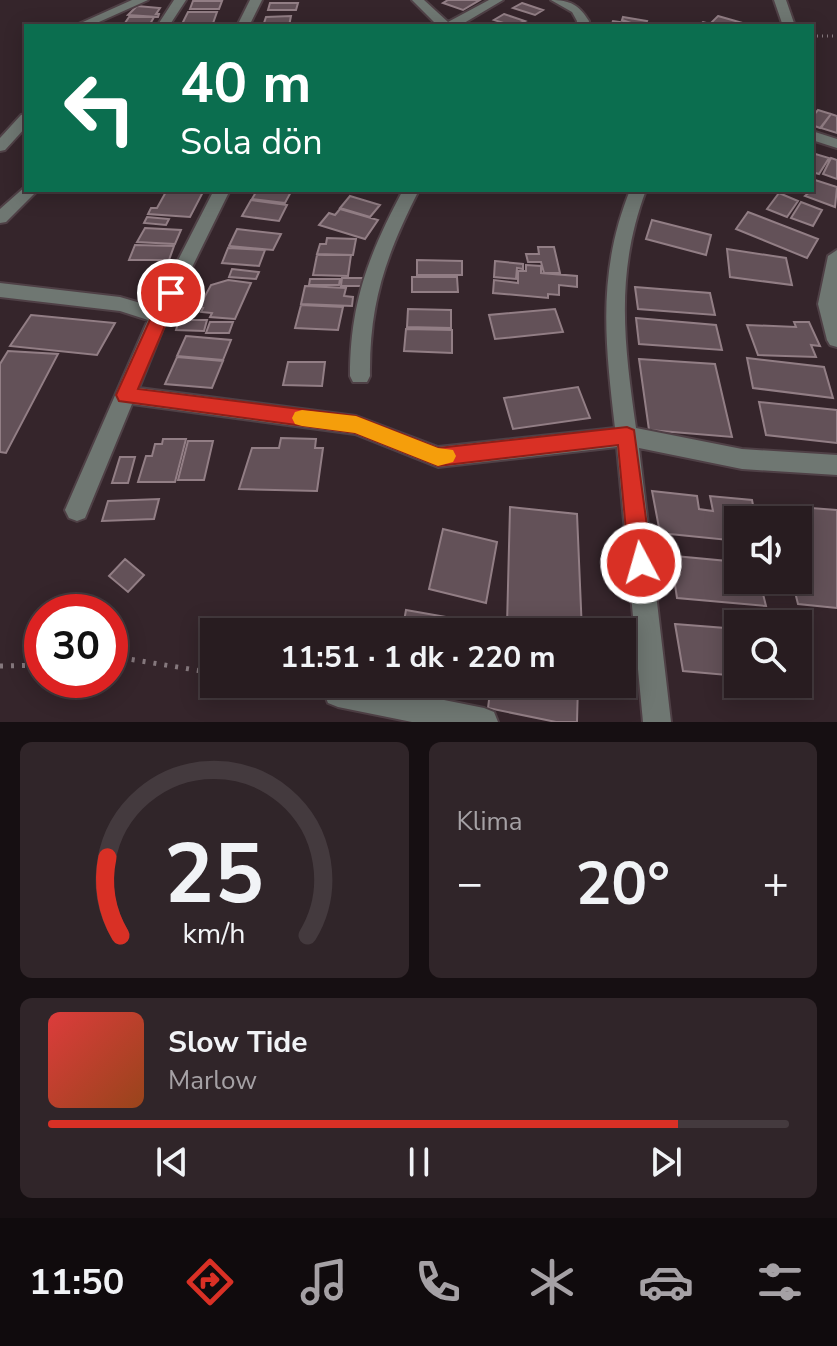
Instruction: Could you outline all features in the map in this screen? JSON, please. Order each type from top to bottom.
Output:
[{"type":"street","points":[[85,24],[142,0]]},
{"type":"street","points":[[164,24],[180,0]]},
{"type":"street","points":[[244,24],[256,0]]},
{"type":"street","points":[[418,0],[446,24]]},
{"type":"street","points":[[452,24],[497,0]]},
{"type":"street","points":[[557,0],[576,10],[582,24]]},
{"type":"street","points":[[780,0],[788,24]]},
{"type":"street","points":[[0,147],[24,120]]},
{"type":"street","points":[[814,136],[837,144]]},
{"type":"street","points":[[0,218],[28,192]]},
{"type":"street","points":[[77,510],[159,316],[221,192]]},
{"type":"street","points":[[360,376],[358,333],[370,273],[410,192]]},
{"type":"street","points":[[637,192],[621,235],[614,280],[614,343],[627,436],[657,722]]},
{"type":"street","points":[[837,256],[827,304],[837,340]]},
{"type":"street","points":[[0,290],[120,304],[159,316]]},
{"type":"street","points":[[125,395],[356,425],[438,457],[627,436],[742,459],[837,465]]},
{"type":"street","points":[[363,698],[484,722]]},
{"type":"path","points":[[814,36],[837,36]]},
{"type":"path","points":[[128,659],[200,671]]},
{"type":"path","points":[[0,666],[24,665]]},
{"type":"building","points":[[448,0],[480,0],[463,10],[443,3]]},
{"type":"building","points":[[193,1],[222,1],[219,9],[190,9]]},
{"type":"building","points":[[270,3],[298,3],[296,10],[268,10]]},
{"type":"building","points":[[522,3],[543,10],[535,15],[513,8]]},
{"type":"building","points":[[137,6],[160,8],[156,14],[159,14],[158,17],[128,15]]},
{"type":"building","points":[[188,12],[217,12],[213,24],[182,24]]},
{"type":"building","points":[[504,14],[525,21],[507,24],[494,20]]},
{"type":"building","points":[[291,16],[289,24],[264,24],[266,17]]},
{"type":"building","points":[[718,16],[746,24],[710,24]]},
{"type":"building","points":[[129,17],[154,17],[150,24],[124,24]]},
{"type":"building","points":[[623,17],[647,21],[646,24],[634,24],[622,20]]},
{"type":"building","points":[[818,110],[831,114],[820,128],[814,126],[814,115]]},
{"type":"building","points":[[831,114],[837,116],[837,133],[821,128]]},
{"type":"building","points":[[814,154],[829,158],[819,174],[814,173]]},
{"type":"building","points":[[831,158],[837,160],[837,179],[823,174]]},
{"type":"building","points":[[815,180],[837,187],[835,207],[805,196],[814,192]]},
{"type":"building","points":[[166,192],[203,192],[190,217],[148,214],[151,208],[157,208]]},
{"type":"building","points":[[256,192],[291,192],[285,203],[252,199]]},
{"type":"building","points":[[779,193],[798,201],[787,217],[767,209]]},
{"type":"building","points":[[350,196],[380,205],[370,217],[340,208]]},
{"type":"building","points":[[251,200],[287,205],[279,221],[242,216]]},
{"type":"building","points":[[801,202],[822,210],[813,226],[791,218]]},
{"type":"building","points":[[340,209],[378,220],[365,239],[319,225],[329,213],[335,215]]},
{"type":"building","points":[[748,212],[818,239],[807,258],[736,229]]},
{"type":"building","points":[[147,217],[169,219],[166,225],[144,223]]},
{"type":"building","points":[[652,220],[711,235],[706,255],[646,239]]},
{"type":"building","points":[[145,228],[181,230],[175,244],[137,242]]},
{"type":"building","points":[[237,229],[281,234],[273,250],[229,246]]},
{"type":"building","points":[[327,238],[356,239],[353,255],[317,254],[320,244],[326,244]]},
{"type":"building","points":[[135,245],[174,246],[169,260],[129,260]]},
{"type":"building","points":[[538,247],[554,247],[560,273],[544,273],[541,262],[528,262],[526,254],[539,254]]},
{"type":"building","points":[[228,248],[265,250],[259,266],[222,263]]},
{"type":"building","points":[[727,249],[786,258],[792,285],[730,277]]},
{"type":"building","points":[[317,255],[351,255],[348,276],[313,275]]},
{"type":"building","points":[[417,260],[462,261],[462,275],[417,275]]},
{"type":"building","points":[[495,261],[523,264],[523,269],[517,268],[516,279],[494,277]]},
{"type":"building","points":[[526,265],[541,266],[541,273],[577,276],[577,287],[559,285],[559,295],[548,294],[548,298],[493,293],[494,280],[518,283],[518,271],[526,271]]},
{"type":"building","points":[[232,269],[259,272],[256,279],[229,277]]},
{"type":"building","points":[[412,277],[457,277],[458,292],[412,292]]},
{"type":"building","points":[[342,278],[363,278],[362,286],[341,286]]},
{"type":"building","points":[[310,279],[340,279],[339,285],[309,285]]},
{"type":"building","points":[[228,280],[251,283],[235,319],[210,317],[212,313],[201,312],[203,308],[199,307],[211,285]]},
{"type":"building","points":[[305,286],[346,288],[344,296],[353,297],[352,306],[301,304]]},
{"type":"building","points":[[635,287],[710,293],[715,315],[638,309]]},
{"type":"building","points":[[301,305],[343,307],[338,330],[295,328]]},
{"type":"building","points":[[408,309],[451,310],[451,328],[407,327]]},
{"type":"building","points":[[555,309],[563,332],[495,339],[489,315]]},
{"type":"building","points":[[31,315],[115,323],[97,355],[10,346]]},
{"type":"building","points":[[636,318],[716,325],[722,350],[639,344]]},
{"type":"building","points":[[179,320],[207,320],[204,331],[176,330]]},
{"type":"building","points":[[210,322],[233,322],[229,333],[206,333]]},
{"type":"building","points":[[794,322],[809,322],[820,346],[811,345],[816,357],[758,355],[747,325],[796,327]]},
{"type":"building","points":[[406,329],[452,330],[452,353],[404,351]]},
{"type":"building","points":[[186,336],[231,340],[223,360],[177,356]]},
{"type":"building","points":[[8,351],[58,354],[6,453],[0,452],[0,364]]},
{"type":"building","points":[[177,357],[223,361],[212,388],[165,384]]},
{"type":"building","points":[[747,358],[824,367],[833,398],[753,388]]},
{"type":"building","points":[[639,359],[715,364],[732,437],[649,430]]},
{"type":"building","points":[[288,362],[325,362],[322,386],[283,385]]},
{"type":"building","points":[[578,387],[590,418],[513,429],[504,398]]},
{"type":"building","points":[[759,402],[837,410],[837,443],[766,435]]},
{"type":"building","points":[[281,438],[316,439],[315,448],[323,448],[317,491],[239,489],[252,448],[279,448]]},
{"type":"building","points":[[163,439],[186,439],[175,482],[138,482],[146,456],[152,456],[155,444],[162,444]]},
{"type":"building","points":[[188,441],[213,441],[204,480],[178,480]]},
{"type":"building","points":[[120,457],[135,457],[128,483],[112,483]]},
{"type":"building","points":[[652,491],[697,496],[699,509],[713,511],[710,496],[752,500],[753,506],[724,506],[724,540],[660,533]]},
{"type":"building","points":[[159,499],[154,519],[102,521],[108,501]]},
{"type":"building","points":[[510,507],[577,514],[581,618],[507,618]]},
{"type":"building","points":[[812,508],[837,510],[837,608],[798,604],[796,594],[812,594]]},
{"type":"building","points":[[443,529],[497,542],[486,603],[429,589]]},
{"type":"building","points":[[664,555],[724,561],[724,594],[763,594],[766,606],[677,598],[674,578],[668,578]]},
{"type":"building","points":[[125,559],[144,575],[128,592],[109,576]]},
{"type":"building","points":[[406,610],[452,618],[405,618]]},
{"type":"building","points":[[675,624],[724,628],[724,675],[683,671]]},
{"type":"building","points":[[489,698],[578,698],[577,722],[556,722],[488,708]]},
{"type":"slow traffic","points":[[302,418],[356,425],[438,457],[446,456]]},
{"type":"route","points":[[171,293],[125,395],[356,425],[438,457],[627,436],[641,563]]}]
